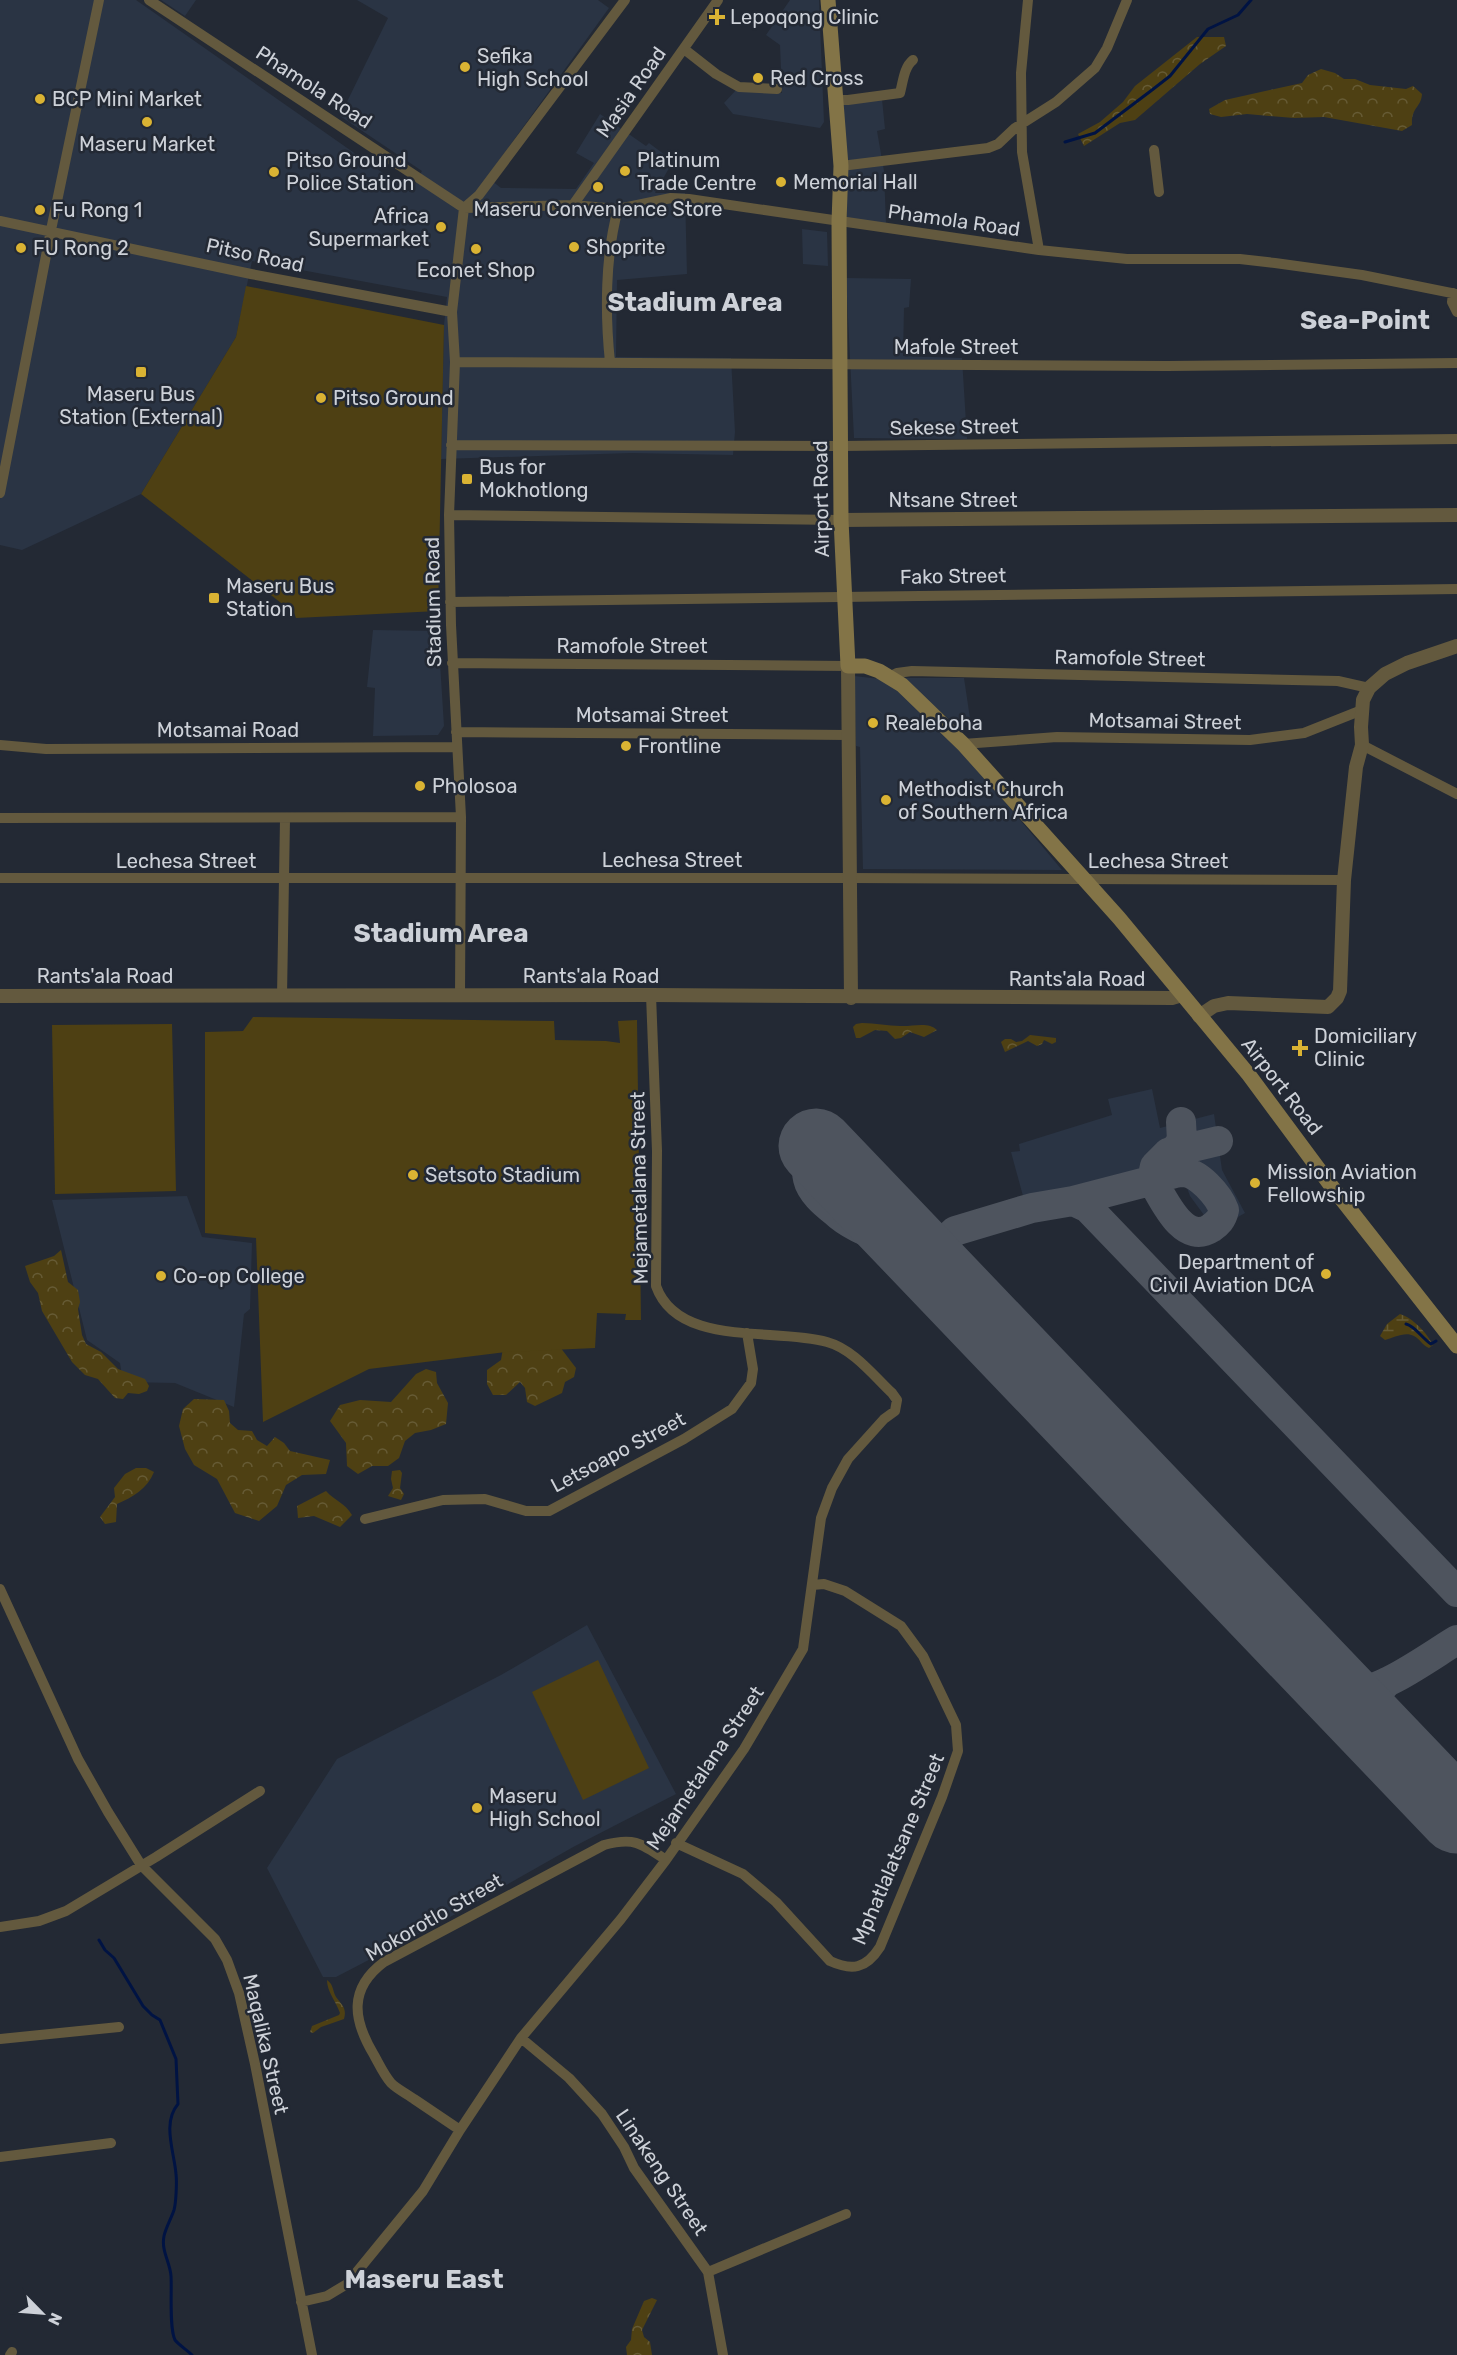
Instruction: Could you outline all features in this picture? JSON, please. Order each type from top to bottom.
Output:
[{"type":"main road","name":"Airport Road","points":[[828,0],[841,166],[839,222],[842,520],[848,666],[865,666],[889,677],[909,691],[963,744],[1119,918],[1249,1075],[1329,1183],[1457,1346]]},
{"type":"street","points":[[0,493],[99,0]]},
{"type":"street","name":"Phamola Road","points":[[149,0],[464,208],[573,205],[618,209],[671,198],[689,199],[1039,250],[1127,259],[1240,259],[1275,263],[1362,275],[1455,294]]},
{"type":"street","points":[[464,208],[479,195],[625,0]]},
{"type":"street","name":"Masia Road","points":[[573,205],[718,0]]},
{"type":"street","points":[[1028,0],[1021,73],[1022,152],[1039,250]]},
{"type":"street","points":[[841,166],[988,148],[998,144],[1015,128],[1056,102],[1095,68],[1107,48],[1127,0]]},
{"type":"street","points":[[684,49],[716,74],[739,87],[777,89]]},
{"type":"street","points":[[835,100],[900,93],[909,62],[913,60]]},
{"type":"street","points":[[1154,150],[1159,192]]},
{"type":"street","name":"Stadium Road","points":[[460,996],[461,818],[452,663],[449,515],[455,362],[452,312],[464,208]]},
{"type":"street","points":[[610,362],[606,329],[608,262],[610,237],[618,209]]},
{"type":"street","name":"Pitso Road","points":[[0,221],[251,274],[452,312]]},
{"type":"street","points":[[1455,294],[1452,302],[1457,312]]},
{"type":"street","name":"Mafole Street","points":[[455,362],[1167,366],[1457,363]]},
{"type":"street","name":"Sekese Street","points":[[452,446],[841,446],[1457,439]]},
{"type":"street","name":"Ntsane Street","points":[[449,515],[842,520],[1457,515]]},
{"type":"street","name":"Fako Street","points":[[450,602],[1457,589]]},
{"type":"street","points":[[1199,1017],[1214,1006],[1228,1003],[1323,1007],[1333,1005],[1340,991],[1344,880],[1356,767],[1362,745],[1363,700],[1369,688],[1385,674],[1407,663],[1457,646]]},
{"type":"street","name":"Ramofole Street","points":[[452,663],[848,666]]},
{"type":"street","name":"Airport Road","points":[[848,666],[851,998]]},
{"type":"street","name":"Ramofole Street","points":[[889,677],[912,670],[1338,681],[1369,688]]},
{"type":"street","name":"Motsamai Street","points":[[963,744],[1057,737],[1250,740],[1304,733],[1362,710]]},
{"type":"street","name":"Motsamai Street","points":[[456,732],[848,735]]},
{"type":"street","points":[[1362,745],[1457,794]]},
{"type":"street","name":"Motsamai Road","points":[[0,746],[46,749],[456,747]]},
{"type":"street","points":[[0,819],[461,818]]},
{"type":"street","points":[[282,996],[285,819]]},
{"type":"street","name":"Lechesa Street","points":[[0,878],[1344,880]]},
{"type":"street","name":"Rants'ala Road","points":[[0,996],[651,995],[851,998],[1172,998],[1182,995]]},
{"type":"street","name":"Mejametalana Street","points":[[301,2302],[327,2296],[347,2284],[423,2191],[521,2038],[584,1966],[666,1860],[744,1749],[803,1648],[821,1518],[832,1488],[848,1459],[894,1411],[897,1400],[851,1354],[838,1346],[796,1336],[747,1333],[700,1326],[686,1321],[665,1305],[656,1286],[657,1151],[651,995]]},
{"type":"street","name":"Letsoapo Street","points":[[365,1519],[443,1500],[485,1499],[526,1511],[549,1511],[684,1439],[732,1409],[751,1383],[753,1369],[747,1333]]},
{"type":"street","name":"Mphatlalatsane Street","points":[[676,1844],[743,1874],[776,1902],[830,1961],[841,1966],[855,1967],[873,1958],[880,1947],[942,1797],[958,1752],[956,1725],[923,1656],[902,1626],[845,1591],[824,1584],[812,1584]]},
{"type":"street","name":"Maqalika Street","points":[[0,1589],[78,1759],[108,1812],[141,1865],[215,1939],[228,1960],[239,1993],[255,2064],[312,2355]]},
{"type":"street","points":[[0,1927],[39,1921],[66,1911],[260,1791]]},
{"type":"street","name":"Mokorotlo Street","points":[[460,2130],[392,2084],[384,2072],[360,2025],[357,2004],[364,1980],[384,1962],[604,1845],[622,1840],[634,1842],[647,1846],[666,1860]]},
{"type":"street","points":[[0,2039],[119,2027]]},
{"type":"street","name":"Linakeng Street","points":[[521,2038],[569,2078],[602,2114],[624,2147],[634,2168],[708,2272],[723,2355]]},
{"type":"street","points":[[0,2157],[111,2143]]},
{"type":"street","points":[[708,2272],[846,2214]]},
{"type":"shaded area","points":[[0,0],[136,0],[410,192],[422,171],[340,116],[388,18],[357,0],[598,0],[609,8],[487,177],[501,188],[576,189],[594,163],[576,153],[600,114],[646,146],[649,143],[673,161],[655,193],[685,193],[687,274],[617,280],[616,357],[731,358],[735,432],[733,455],[631,453],[441,459],[444,325],[447,297],[252,261],[236,337],[141,494],[22,550],[0,545]]},
{"type":"shaded area","points":[[161,0],[196,0],[185,16]]},
{"type":"shaded area","points":[[790,0],[819,0],[824,122],[820,128],[733,114],[724,103],[736,90],[782,93],[780,45],[766,35]]},
{"type":"shaded area","points":[[882,99],[885,129],[877,131],[884,171],[886,224],[847,218],[842,103]]},
{"type":"shaded area","points":[[802,229],[827,232],[828,266],[803,264]]},
{"type":"shaded area","points":[[846,278],[911,279],[909,307],[904,308],[903,356],[962,358],[967,439],[854,438]]},
{"type":"shaded area","points":[[373,630],[438,631],[444,726],[438,735],[373,736],[375,688],[367,687]]},
{"type":"shaded area","points":[[854,676],[880,679],[912,700],[959,747],[1062,870],[863,869],[860,747],[856,746]]},
{"type":"shaded area","points":[[906,678],[964,678],[971,725],[957,726],[906,682]]},
{"type":"shaded area","points":[[1152,1089],[1160,1128],[1214,1114],[1222,1170],[1245,1213],[1215,1230],[1190,1196],[1184,1180],[1036,1222],[1029,1196],[1023,1196],[1011,1152],[1020,1151],[1019,1144],[1112,1115],[1108,1099]]},
{"type":"shaded area","name":"Co-op College","points":[[187,1196],[202,1237],[252,1243],[250,1309],[244,1314],[234,1407],[175,1383],[123,1382],[120,1363],[87,1340],[52,1200]]},
{"type":"shaded area","name":"Maseru High School","points":[[587,1625],[676,1794],[575,1846],[436,1925],[336,1977],[323,1977],[267,1868],[337,1759],[501,1675]]},
{"type":"green space","points":[[1197,37],[1224,37],[1226,46],[1200,64],[1135,120],[1120,123],[1084,146],[1078,134],[1100,122],[1123,102],[1135,86]]},
{"type":"green space","points":[[1321,69],[1335,73],[1344,79],[1355,79],[1370,85],[1406,89],[1413,86],[1422,94],[1414,111],[1412,125],[1402,131],[1324,117],[1294,118],[1247,114],[1221,117],[1210,114],[1209,109],[1225,100],[1302,83],[1308,75]]},
{"type":"green space","name":"Pitso Ground","points":[[246,286],[444,325],[438,611],[296,618],[294,613],[141,494],[236,337]]},
{"type":"green space","points":[[253,1017],[554,1021],[555,1040],[620,1043],[618,1021],[637,1020],[641,1320],[625,1320],[626,1314],[597,1313],[595,1348],[506,1352],[369,1369],[263,1422],[256,1238],[205,1233],[205,1032],[243,1031]]},
{"type":"green space","points":[[862,1023],[895,1026],[925,1025],[937,1030],[924,1037],[910,1032],[895,1039],[887,1031],[875,1030],[856,1038],[853,1027]]},
{"type":"green space","points":[[172,1024],[176,1191],[55,1194],[52,1025]]},
{"type":"green space","points":[[1030,1035],[1056,1038],[1056,1042],[1052,1044],[1044,1040],[1037,1046],[1028,1041],[1005,1052],[1001,1042],[1005,1039],[1016,1042]]},
{"type":"green space","points":[[61,1250],[68,1282],[78,1290],[80,1302],[78,1309],[82,1335],[86,1344],[101,1352],[118,1369],[145,1379],[149,1386],[147,1391],[139,1394],[128,1393],[123,1399],[115,1398],[98,1379],[85,1375],[72,1362],[42,1311],[38,1293],[30,1282],[25,1266],[54,1256]]},
{"type":"green space","points":[[1400,1314],[1419,1326],[1433,1345],[1429,1348],[1410,1335],[1385,1340],[1380,1336],[1387,1324]]},
{"type":"green space","points":[[560,1347],[576,1368],[574,1377],[565,1382],[562,1393],[535,1406],[527,1402],[525,1388],[520,1382],[506,1395],[493,1395],[487,1384],[487,1370],[501,1360],[503,1348]]},
{"type":"green space","points":[[426,1369],[436,1372],[437,1383],[448,1403],[446,1424],[415,1433],[405,1441],[399,1458],[388,1466],[372,1466],[358,1474],[347,1466],[346,1443],[330,1421],[340,1405],[360,1400],[391,1402],[416,1374]]},
{"type":"green space","points":[[194,1399],[224,1400],[229,1411],[230,1423],[238,1430],[252,1431],[257,1440],[267,1446],[275,1437],[290,1451],[330,1460],[326,1474],[302,1475],[286,1485],[277,1506],[259,1521],[235,1513],[217,1479],[194,1465],[185,1449],[179,1426],[183,1409]]},
{"type":"green space","points":[[136,1468],[146,1468],[154,1472],[139,1492],[117,1504],[116,1522],[105,1524],[100,1517],[115,1497],[114,1488],[125,1474]]},
{"type":"green space","points":[[400,1470],[402,1473],[400,1488],[404,1494],[401,1500],[388,1496],[393,1488],[392,1471]]},
{"type":"green space","points":[[326,1491],[352,1515],[340,1527],[314,1516],[298,1518],[297,1506]]},
{"type":"green space","points":[[598,1660],[649,1768],[583,1800],[532,1692]]},
{"type":"green space","points":[[327,1980],[343,2007],[344,2019],[321,2027],[313,2033],[310,2032],[312,2026],[340,2013],[328,1989]]},
{"type":"green space","points":[[652,2298],[657,2300],[642,2330],[644,2337],[650,2342],[652,2355],[627,2355],[626,2347],[631,2340],[632,2329],[644,2301]]},
{"type":"waterway","points":[[1065,142],[1095,133],[1152,90],[1170,76],[1208,29],[1238,15],[1251,0]]},
{"type":"waterway","points":[[1406,1324],[1431,1344],[1436,1341]]},
{"type":"waterway","points":[[99,1940],[114,1958],[143,2006],[160,2020],[176,2059],[178,2104],[173,2112],[170,2128],[176,2174],[176,2198],[163,2241],[171,2276],[173,2334],[175,2340],[192,2355]]},
{"type":"taxiway","points":[[1181,1122],[1182,1141],[1175,1150],[1168,1153],[1218,1141]]},
{"type":"taxiway","points":[[864,1196],[847,1157],[832,1152],[818,1154],[809,1163],[808,1179],[812,1188],[818,1197],[843,1219],[864,1231],[920,1255]]},
{"type":"taxiway","points":[[1073,1201],[1150,1181],[1154,1180],[1173,1173],[1188,1173],[1207,1185],[1224,1210],[1222,1216],[1211,1228],[1201,1232],[1192,1231],[1175,1218],[1162,1198],[1157,1188],[1152,1180],[1155,1166],[1168,1153]]},
{"type":"taxiway","points":[[947,1283],[942,1255],[949,1236],[955,1231],[1032,1208],[1073,1201],[1088,1208],[1457,1592]]},
{"type":"taxiway","points":[[1325,1678],[1348,1690],[1367,1690],[1393,1679],[1457,1640]]},
{"type":"taxiway","points":[[1379,1734],[1376,1700],[1387,1682]]},
{"type":"runway","points":[[816,1146],[1457,1816]]},
{"type":"place","name":"Lepoqong Clinic","points":[[717,17]]},
{"type":"place","name":"Sefika High School","points":[[465,67]]},
{"type":"place","name":"Red Cross","points":[[758,78]]},
{"type":"place","name":"BCP Mini Market","points":[[40,99]]},
{"type":"place","name":"Maseru Market","points":[[147,122]]},
{"type":"place","name":"Platinum Trade Centre","points":[[625,171]]},
{"type":"place","name":"Pitso Ground Police Station","points":[[274,172]]},
{"type":"place","name":"Memorial Hall","points":[[781,182]]},
{"type":"place","name":"Maseru Convenience Store","points":[[598,187]]},
{"type":"place","name":"Fu Rong 1","points":[[40,210]]},
{"type":"place","name":"Africa Supermarket","points":[[441,227]]},
{"type":"place","name":"Shoprite","points":[[574,247]]},
{"type":"place","name":"FU Rong 2","points":[[21,248]]},
{"type":"place","name":"Econet Shop","points":[[476,249]]},
{"type":"place","name":"Maseru Bus Station (External)","points":[[141,372]]},
{"type":"place","name":"Pitso Ground","points":[[321,398]]},
{"type":"place","name":"Bus for Mokhotlong","points":[[467,479]]},
{"type":"place","name":"Maseru Bus Station","points":[[214,598]]},
{"type":"place","name":"Realeboha","points":[[873,723]]},
{"type":"place","name":"Frontline","points":[[626,746]]},
{"type":"place","name":"Pholosoa","points":[[420,786]]},
{"type":"place","name":"Methodist Church of Southern Africa","points":[[886,800]]},
{"type":"place","name":"Domiciliary Clinic","points":[[1300,1048]]},
{"type":"place","name":"Setsoto Stadium","points":[[413,1175]]},
{"type":"place","name":"Mission Aviation Fellowship","points":[[1255,1183]]},
{"type":"place","name":"Department of Civil Aviation DCA","points":[[1326,1274]]},
{"type":"place","name":"Co-op College","points":[[161,1276]]},
{"type":"place","name":"Maseru High School","points":[[477,1808]]},
{"type":"district","name":"Stadium Area","points":[[695,302]]},
{"type":"district","name":"Sea-Point","points":[[1365,320]]},
{"type":"district","name":"Stadium Area","points":[[441,933]]},
{"type":"district","name":"Maseru East","points":[[424,2279]]}]
